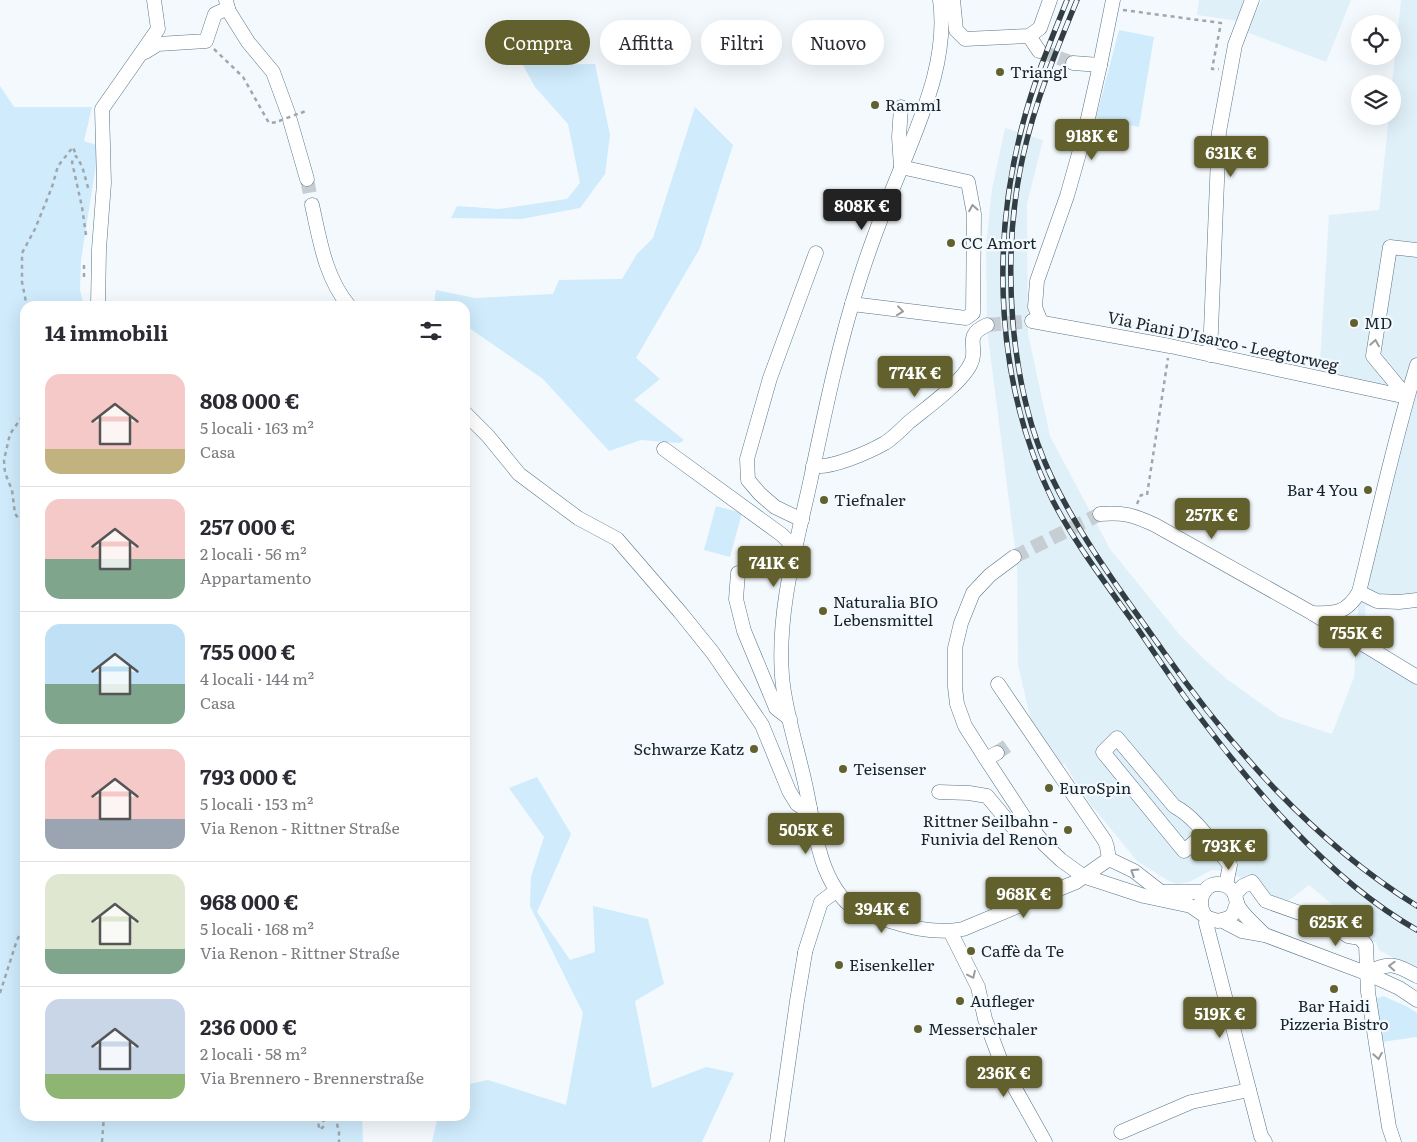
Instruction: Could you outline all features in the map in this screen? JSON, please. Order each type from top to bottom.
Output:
[{"type":"street","points":[[98,301],[104,183],[102,109],[158,29],[154,0]]},
{"type":"street","points":[[940,0],[942,43],[932,87],[885,208],[852,304],[840,344],[802,520],[794,547],[781,638],[782,678],[790,719],[821,854],[836,891],[842,900],[860,912],[928,931],[964,929],[1071,884],[1109,858]]},
{"type":"street","points":[[952,0],[956,30],[965,39],[1029,36],[1040,28],[1050,0]]},
{"type":"street","points":[[1210,355],[1219,132],[1235,45],[1252,0]]},
{"type":"street","points":[[141,53],[145,53],[158,44],[206,41],[215,14],[227,4],[248,42],[273,72],[289,117],[306,180]]},
{"type":"street","points":[[1073,63],[1100,66],[1112,4]]},
{"type":"street","points":[[1029,36],[1038,51]]},
{"type":"street","name":"Via Piani D'Isarco - Leegtorweg","points":[[1100,66],[1084,136],[1038,281],[1035,307],[1037,321],[1170,346],[1407,397]]},
{"type":"street","points":[[901,106],[898,138],[901,167]]},
{"type":"street","points":[[852,304],[966,318],[973,313],[974,214],[968,182],[901,167]]},
{"type":"street","points":[[312,206],[326,268],[338,293],[345,301]]},
{"type":"street","points":[[1407,397],[1374,356],[1390,247],[1417,250]]},
{"type":"street","points":[[802,520],[775,507],[760,494],[748,480],[748,459],[770,378],[816,253]]},
{"type":"street","points":[[813,466],[822,467],[844,461],[885,442],[949,388],[965,372],[972,362],[972,340],[975,333],[987,325]]},
{"type":"street","points":[[1312,613],[1330,614],[1345,609],[1353,602],[1359,592],[1407,397],[1417,365]]},
{"type":"street","points":[[470,418],[488,436],[519,474],[578,518],[617,539],[713,653],[762,724],[789,791],[797,804],[803,808],[810,808]]},
{"type":"street","points":[[664,449],[782,535],[794,547]]},
{"type":"street","points":[[1100,514],[1133,515],[1156,525],[1312,613],[1417,677]]},
{"type":"street","points":[[1014,557],[990,574],[973,593],[961,623],[955,648],[954,687],[958,709],[965,726],[991,756],[1030,826],[1045,845],[1061,860],[1083,876],[1144,896],[1191,906],[1206,916],[1223,921],[1242,931],[1265,936],[1366,973],[1399,988],[1417,1000]]},
{"type":"street","points":[[738,573],[736,599],[744,630],[776,708],[790,719]]},
{"type":"street","points":[[1359,592],[1376,601],[1400,602],[1417,600]]},
{"type":"street","points":[[998,684],[1107,845],[1109,858]]},
{"type":"street","points":[[1204,834],[1184,851],[1103,752],[1117,738],[1174,806],[1186,812],[1230,865],[1233,914],[1223,921]]},
{"type":"street","points":[[939,792],[987,796],[1012,826],[1022,831],[1030,826]]},
{"type":"street","points":[[1109,858],[1134,871],[1161,892]]},
{"type":"street","points":[[1233,894],[1252,882],[1266,901],[1328,923],[1348,936],[1360,938],[1366,945],[1366,973],[1389,1127],[1394,1142]]},
{"type":"street","points":[[1265,936],[1244,913],[1233,894],[1213,884],[1203,892],[1200,903],[1206,916],[1206,923],[1261,1136],[1265,1142]]},
{"type":"street","points":[[777,1142],[805,952],[821,902],[836,891]]},
{"type":"street","points":[[1144,896],[1161,892],[1203,892]]},
{"type":"street","points":[[950,931],[978,987],[985,1019],[1003,1067],[1045,1142]]},
{"type":"street","points":[[1366,973],[1380,966],[1397,965],[1417,976]]},
{"type":"street","points":[[1121,1132],[1191,1102],[1249,1090]]},
{"type":"path","points":[[1112,4],[1221,24],[1212,70],[1231,70]]},
{"type":"path","points":[[206,41],[243,77],[269,123],[308,110]]},
{"type":"path","points":[[26,301],[22,282],[22,253],[35,229],[52,187],[58,166],[73,147],[82,166],[90,192]]},
{"type":"path","points":[[76,156],[72,162],[87,241]]},
{"type":"path","points":[[849,190],[885,208]]},
{"type":"path","points":[[84,264],[84,279]]},
{"type":"path","points":[[1137,505],[1141,495],[1147,495],[1170,346]]},
{"type":"path","points":[[20,420],[10,434],[4,460],[5,473],[12,490],[15,514],[20,520]]},
{"type":"path","points":[[0,993],[20,936]]},
{"type":"path","points":[[102,1142],[104,1121]]},
{"type":"path","points":[[317,1121],[320,1130],[324,1126],[324,1121]]},
{"type":"path","points":[[336,1121],[339,1142]]},
{"type":"shaded area","points":[[1199,0],[1247,0],[1239,21],[1197,15]]},
{"type":"shaded area","points":[[1262,0],[1351,0],[1326,62],[1246,32]]},
{"type":"shaded area","points":[[1401,0],[1417,0],[1417,606],[1379,609],[1365,605],[1366,639],[1417,667],[1417,971],[1379,950],[1376,942],[1371,943],[1368,935],[1309,885],[1283,905],[1254,892],[1230,871],[1212,870],[1189,882],[1177,884],[1169,881],[1137,861],[1088,801],[1064,763],[1062,767],[1054,752],[1050,754],[1032,725],[1018,665],[1017,564],[987,329],[986,245],[992,189],[1005,128],[1043,140],[1027,204],[1028,333],[1050,436],[1110,549],[1179,634],[1228,680],[1280,717],[1332,734],[1354,677],[1359,592],[1407,397],[1319,378],[1329,215],[1379,210],[1388,125],[1401,125],[1401,75],[1393,75],[1394,65],[1401,65],[1401,15],[1399,15]]},
{"type":"shaded area","points":[[1119,30],[1154,37],[1139,127],[1096,118]]},
{"type":"shaded area","points":[[595,64],[610,135],[605,174],[580,208],[521,219],[451,218],[457,206],[499,209],[567,199],[580,183],[568,124],[535,87],[523,65]]},
{"type":"shaded area","points":[[0,86],[14,107],[92,107],[84,141],[99,146],[81,260],[80,290],[83,301],[20,301],[20,1121],[362,1121],[363,1142],[0,1142]]},
{"type":"shaded area","points":[[695,107],[733,145],[700,248],[636,358],[660,379],[634,400],[684,440],[680,443],[641,440],[609,451],[543,379],[470,328],[470,301],[434,301],[436,290],[475,298],[553,294],[559,280],[622,279],[637,254],[653,238]]},
{"type":"shaded area","points":[[716,506],[742,513],[730,557],[704,550]]},
{"type":"shaded area","points":[[537,777],[571,834],[537,912],[570,960],[595,952],[593,906],[648,919],[664,984],[635,1001],[652,1088],[706,1067],[734,1073],[702,1142],[432,1142],[437,1121],[470,1121],[470,1084],[488,1080],[566,1105],[583,1013],[530,906],[531,877],[544,837],[509,788]]},
{"type":"shaded area","points":[[1383,996],[1417,1013],[1417,1038],[1382,1042],[1376,999]]},
{"type":"tunnel","points":[[1039,51],[1073,63]]},
{"type":"tunnel","points":[[307,179],[312,205]]},
{"type":"tunnel","points":[[987,325],[1032,321]]},
{"type":"tunnel","points":[[1014,557],[1100,514]]},
{"type":"tunnel","points":[[997,753],[1007,746]]},
{"type":"railway","points":[[1067,0],[1027,107],[1012,170],[1006,218],[1003,266],[1004,315],[1010,363],[1020,411],[1034,457],[1053,501],[1080,547],[1180,690],[1236,764],[1291,827],[1321,857],[1351,884],[1384,909],[1417,930]]},
{"type":"railway","points":[[1077,0],[1061,38],[1028,136],[1016,194],[1012,235],[1011,276],[1017,360],[1025,401],[1037,440],[1051,476],[1089,544],[1163,651],[1217,723],[1277,791],[1310,823],[1379,881],[1417,906]]},
{"type":"place","name":"Triangl","points":[[1000,72]]},
{"type":"place","name":"Ramml","points":[[875,105]]},
{"type":"place","name":"CC Amort","points":[[951,243]]},
{"type":"place","name":"MD","points":[[1354,323]]},
{"type":"place","name":"Bar 4 You","points":[[1368,490]]},
{"type":"place","name":"Tiefnaler","points":[[824,500]]},
{"type":"place","name":"Naturalia BIO Lebensmittel","points":[[823,611]]},
{"type":"place","name":"Schwarze Katz","points":[[754,749]]},
{"type":"place","name":"Teisenser","points":[[843,769]]},
{"type":"place","name":"EuroSpin","points":[[1049,788]]},
{"type":"place","name":"Rittner Seilbahn - Funivia del Renon","points":[[1068,830]]},
{"type":"place","name":"Caffè da Te","points":[[971,951]]},
{"type":"place","name":"Eisenkeller","points":[[839,965]]},
{"type":"place","name":"Bar Haidi Pizzeria Bistro","points":[[1334,989]]},
{"type":"place","name":"Aufleger","points":[[960,1001]]},
{"type":"place","name":"Messerschaler","points":[[918,1029]]}]
